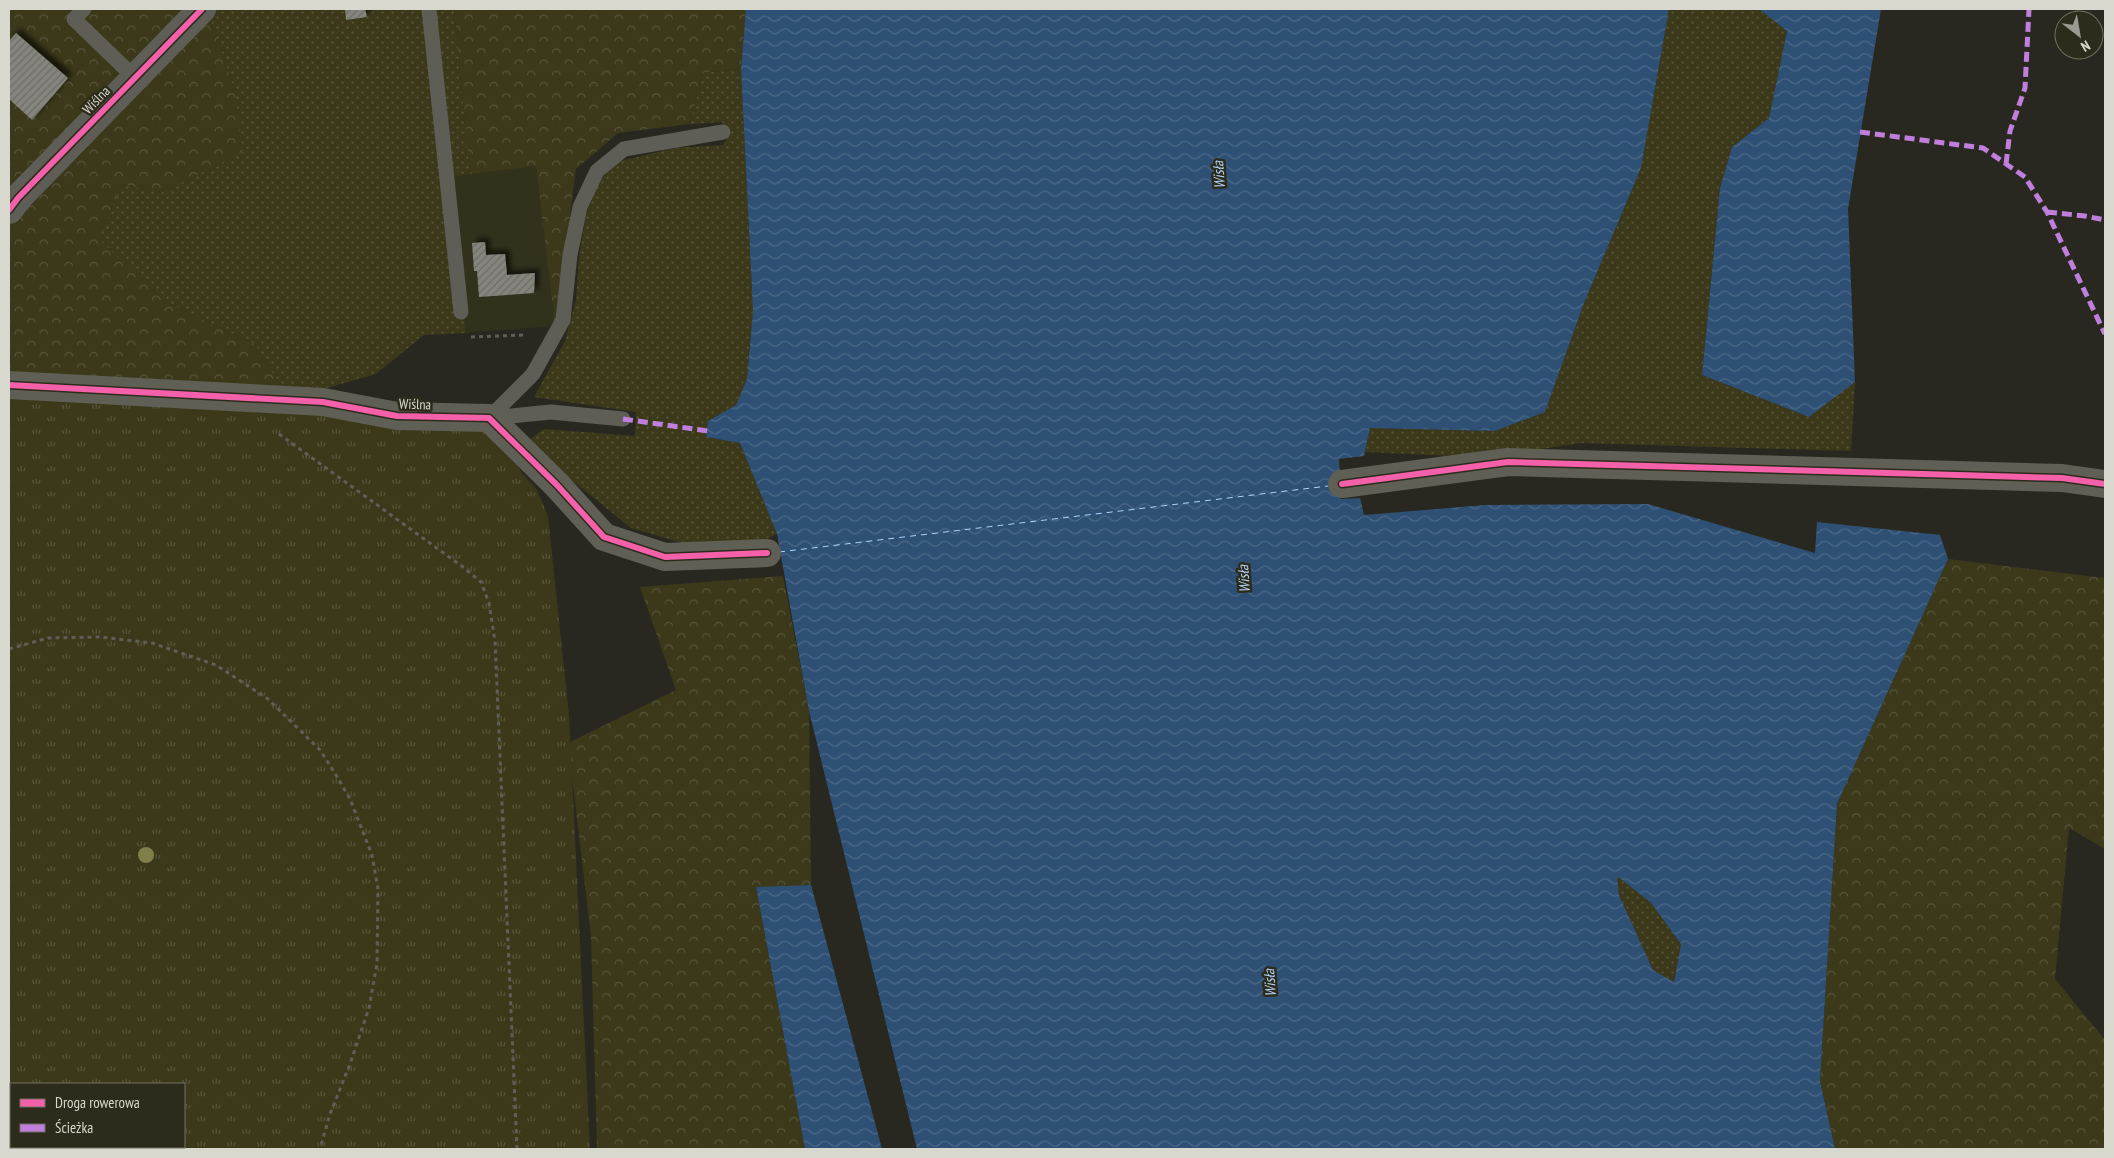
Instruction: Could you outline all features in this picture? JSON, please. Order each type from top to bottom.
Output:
[{"type":"street","name":"Wiślna","points":[[9,210],[18,198],[202,9]]},
{"type":"street","name":"Wiślna","points":[[9,385],[324,402],[397,416],[489,418]]},
{"type":"street","points":[[489,418],[557,485],[604,537],[665,557],[767,553]]},
{"type":"street","points":[[1342,484],[1508,462],[2062,478],[2105,484]]},
{"type":"lane","points":[[84,9],[74,19],[135,78]]},
{"type":"lane","points":[[429,9],[461,312]]},
{"type":"lane","points":[[489,418],[533,374],[562,320],[570,255],[580,207],[598,171],[624,149],[724,132]]},
{"type":"lane","points":[[489,418],[551,412],[623,420]]},
{"type":"path","points":[[461,312],[464,338],[529,334]]},
{"type":"path","points":[[277,432],[469,572],[481,582],[489,603],[494,641],[502,784],[517,1149]]},
{"type":"path","points":[[9,649],[48,638],[100,637],[152,643],[216,665],[268,699],[320,750],[336,775],[350,799],[372,854],[378,889],[377,964],[369,1008],[350,1064],[330,1114],[320,1149]]},
{"type":"shaded area","points":[[536,166],[555,326],[466,333],[448,176]]},
{"type":"green space","points":[[9,9],[207,9],[235,91],[243,152],[161,193],[123,184],[99,239],[164,301],[256,345],[339,484],[9,641]]},
{"type":"green space","points":[[207,9],[454,9],[470,174],[448,177],[466,333],[424,335],[376,374],[285,400],[256,345],[164,301],[98,239],[123,184],[161,193],[235,91]]},
{"type":"green space","points":[[454,9],[746,9],[741,69],[702,73],[690,124],[618,133],[576,169],[555,326],[536,166],[470,174]]},
{"type":"green space","points":[[1669,9],[1759,9],[1787,31],[1769,118],[1732,147],[1720,188],[1702,375],[1809,417],[1855,382],[1851,451],[1582,443],[1520,452],[1453,456],[1365,452],[1370,428],[1495,431],[1545,412],[1584,303],[1641,168]]},
{"type":"green space","points":[[741,69],[753,311],[747,379],[736,405],[708,421],[706,437],[740,443],[777,534],[760,542],[696,547],[631,528],[564,474],[530,439],[544,429],[635,436],[636,412],[534,397],[565,341],[576,300],[579,257],[586,215],[599,182],[616,162],[675,148],[723,145],[729,135],[722,122],[690,124],[702,73]]},
{"type":"green space","points":[[9,393],[487,417],[522,473],[537,490],[548,516],[569,715],[590,1149],[9,1149]]},
{"type":"green space","points":[[1948,559],[2105,578],[2105,849],[2069,828],[2055,979],[2105,1040],[2105,1149],[1835,1149],[1820,1081],[1837,804]]},
{"type":"green space","points":[[783,576],[809,711],[811,885],[756,888],[805,1149],[597,1149],[591,936],[568,743],[676,690],[640,587]]},
{"type":"green space","points":[[1617,875],[1651,903],[1681,944],[1674,982],[1653,970],[1619,895]]},
{"type":"water","name":"Wisła","points":[[746,9],[1669,9],[1641,168],[1584,303],[1545,412],[1495,431],[1370,428],[1364,456],[1339,459],[1341,499],[1360,498],[1364,515],[1485,505],[1648,504],[1815,553],[1817,522],[1940,535],[1948,559],[1837,804],[1820,1081],[1835,1149],[917,1149],[809,711],[777,534],[740,443],[706,437],[708,421],[736,405],[747,379],[753,311],[741,69]],"holes":[[[1617,876],[1651,903],[1681,944],[1674,982],[1653,970],[1619,895]]]},
{"type":"water","points":[[1759,9],[1881,9],[1848,209],[1855,382],[1809,417],[1702,375],[1720,188],[1732,147],[1769,118],[1787,31]]},
{"type":"water","points":[[811,885],[882,1149],[805,1149],[756,887]]},
{"type":"building","points":[[345,9],[365,9],[367,17],[346,20]]},
{"type":"building","points":[[16,33],[68,78],[32,120],[9,99],[9,41]]},
{"type":"building","points":[[485,242],[486,255],[505,254],[507,275],[535,273],[534,293],[479,297],[477,271],[474,271],[472,243]]},
{"type":"ferry route","points":[[779,552],[1328,486]]},
{"type":"marked path","points":[[2006,164],[2010,131],[2025,88],[2029,9]]},
{"type":"marked path","points":[[1860,132],[1983,148],[2025,177],[2047,212],[2105,334]]},
{"type":"marked path","points":[[2047,212],[2105,220]]},
{"type":"marked path","points":[[623,419],[708,431]]},
{"type":"cycle path","points":[[9,210],[18,198],[202,9]]},
{"type":"cycle path","points":[[9,385],[323,402],[397,416],[489,418],[557,485],[604,537],[665,557],[767,553]]},
{"type":"cycle path","points":[[1342,484],[1508,462],[2062,478],[2105,484]]}]
